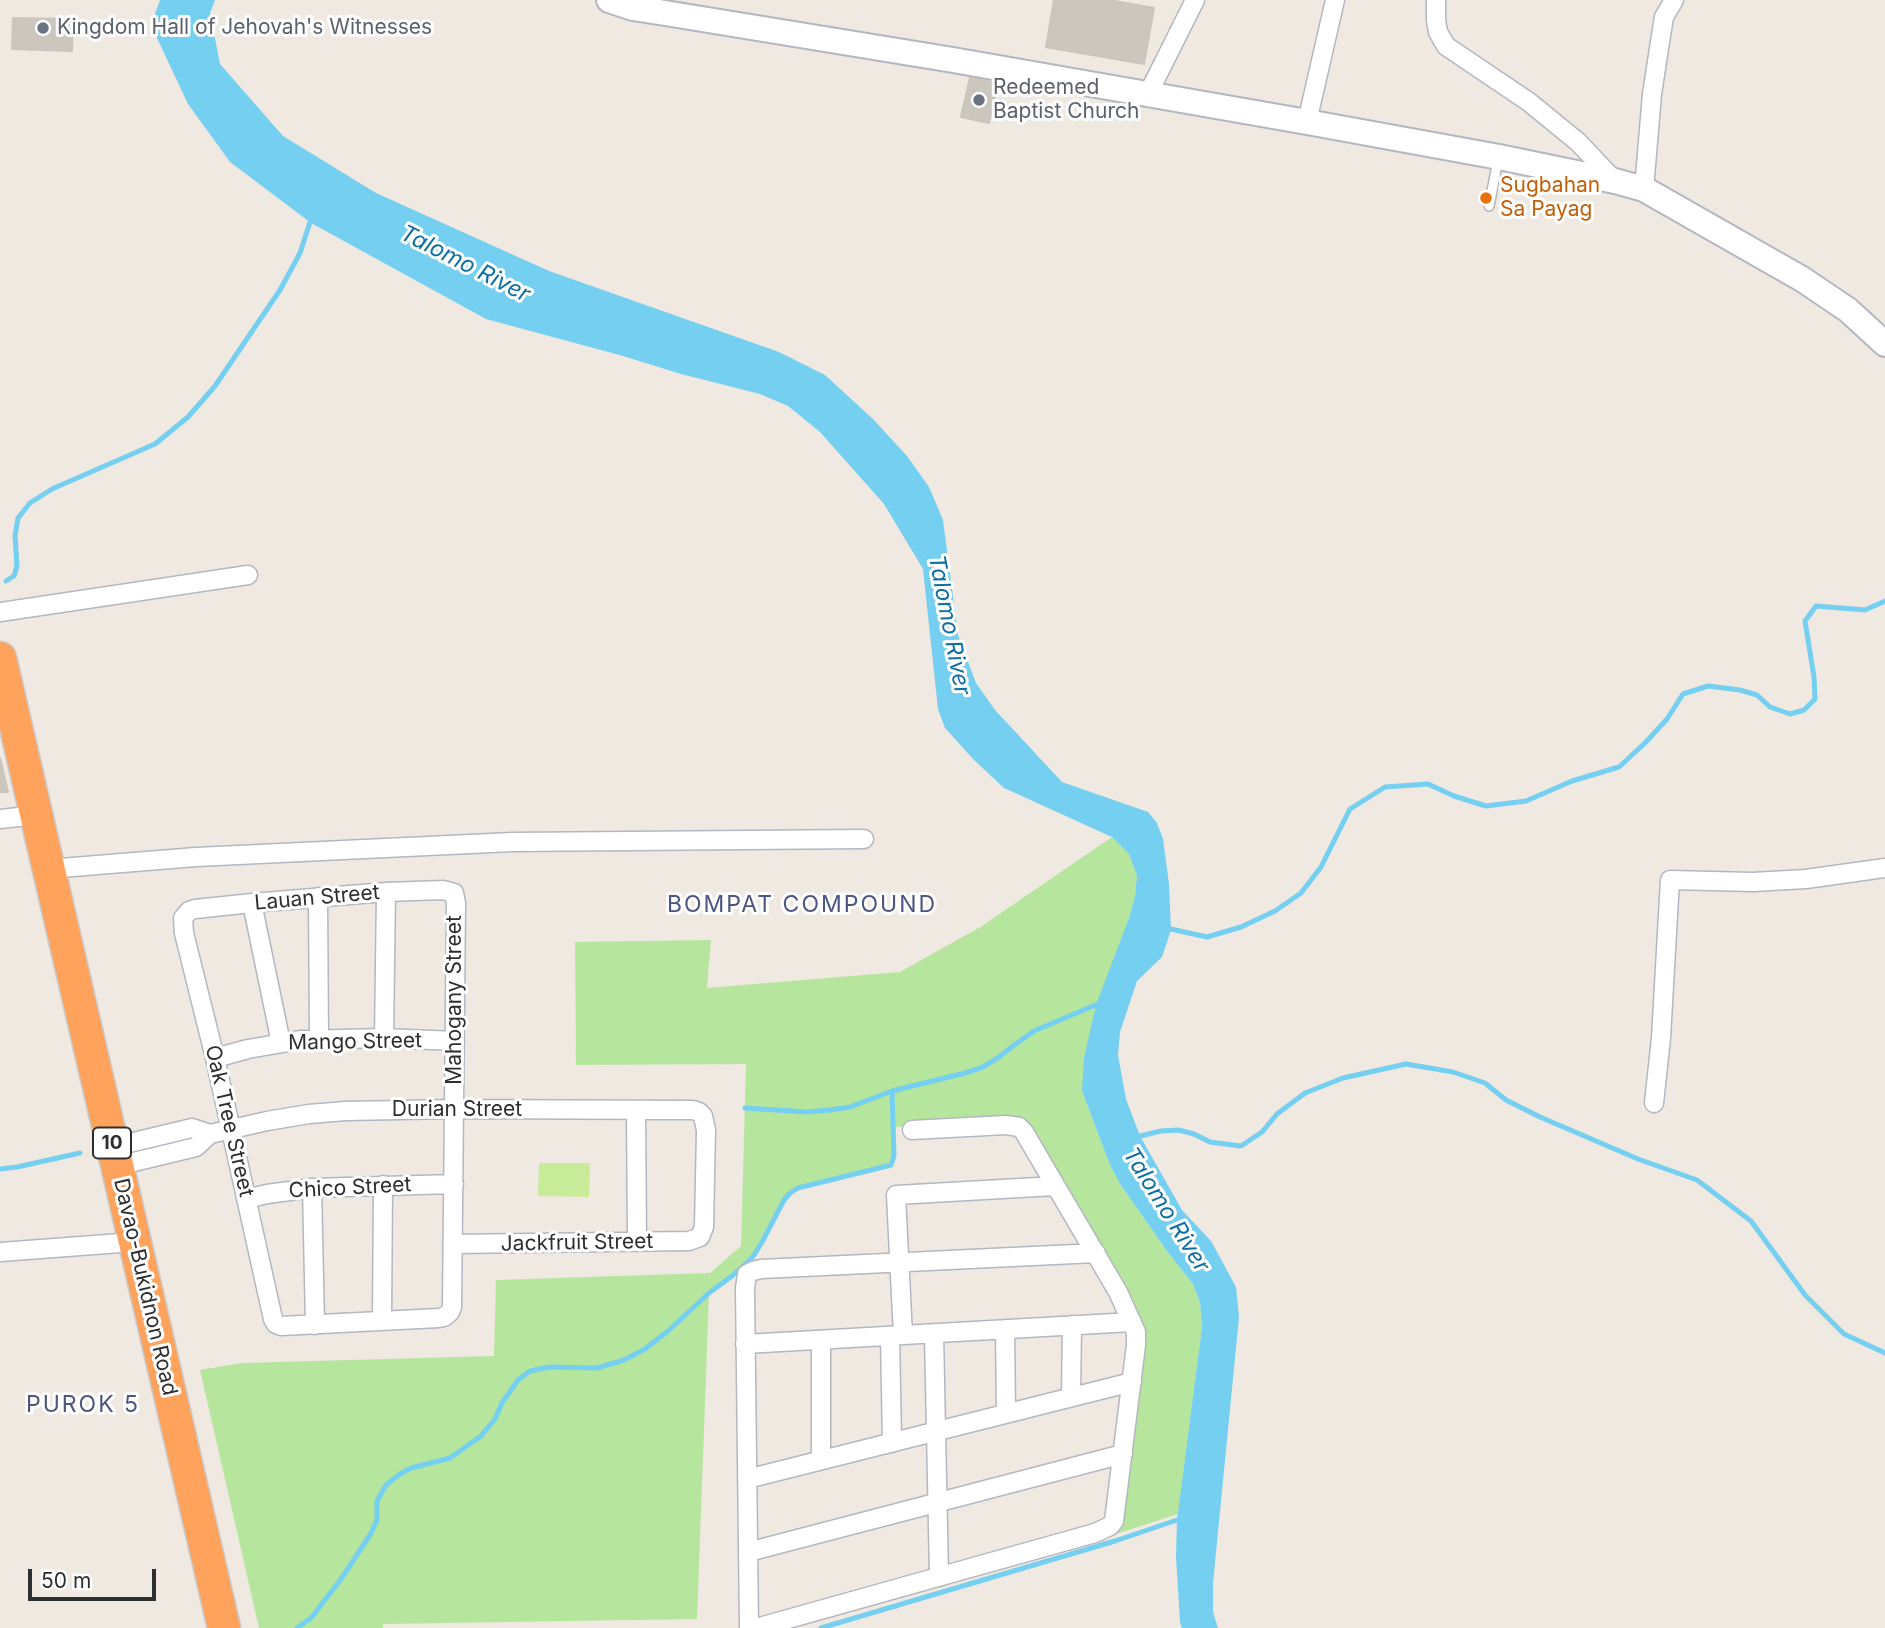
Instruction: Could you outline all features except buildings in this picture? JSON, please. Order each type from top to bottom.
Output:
[{"type":"highway","name":"Davao-Bukidnon Road","points":[[0,659],[224,1628]]},
{"type":"street","points":[[609,0],[633,8],[1307,122],[1615,181],[1644,189],[1802,279],[1848,310],[1885,344]]},
{"type":"street","points":[[1148,94],[1195,0]]},
{"type":"street","points":[[1307,122],[1335,0]]},
{"type":"street","points":[[1436,0],[1438,32],[1446,46],[1529,102],[1578,142],[1615,181]]},
{"type":"street","points":[[1644,189],[1652,94],[1664,18],[1674,0]]},
{"type":"street","points":[[0,612],[248,575]]},
{"type":"street","points":[[0,819],[36,815]]},
{"type":"street","points":[[48,869],[196,857],[512,842],[864,839]]},
{"type":"street","points":[[1654,1103],[1661,1038],[1670,880],[1753,882],[1806,879],[1885,868]]},
{"type":"street","name":"Lauan Street","points":[[183,918],[195,909],[251,902],[386,892],[443,890],[454,893]]},
{"type":"street","points":[[384,1038],[386,892]]},
{"type":"street","name":"Mahogany Street","points":[[382,1321],[439,1318],[447,1315],[452,1307],[456,1041],[454,893]]},
{"type":"street","points":[[318,897],[319,1039]]},
{"type":"street","points":[[251,902],[281,1043]]},
{"type":"street","name":"Oak Tree Street","points":[[183,918],[184,933],[215,1058],[273,1319],[276,1324],[286,1327],[315,1325]]},
{"type":"street","name":"Mango Street","points":[[215,1058],[281,1043],[319,1039],[456,1041]]},
{"type":"street","name":"Durian Street","points":[[115,1157],[192,1128],[210,1134],[309,1114],[455,1109],[692,1110],[704,1116],[706,1130],[704,1227],[701,1237]]},
{"type":"street","points":[[636,1110],[637,1242]]},
{"type":"street","points":[[756,1628],[1095,1532],[1110,1526],[1116,1514],[1136,1332],[1110,1275],[1024,1132],[1018,1127],[1006,1125],[912,1130]]},
{"type":"street","name":"Chico Street","points":[[246,1199],[312,1188],[454,1184]]},
{"type":"street","points":[[312,1188],[315,1325],[382,1321],[383,1185]]},
{"type":"street","points":[[892,1443],[900,1263],[896,1195],[1055,1186]]},
{"type":"street","name":"Jackfruit Street","points":[[453,1244],[689,1241],[701,1237]]},
{"type":"street","points":[[0,1252],[134,1242]]},
{"type":"street","points":[[749,1628],[747,1274],[753,1271],[1096,1253]]},
{"type":"street","points":[[746,1344],[1132,1322]]},
{"type":"street","points":[[1071,1397],[1072,1325]]},
{"type":"street","points":[[1005,1329],[1006,1414]]},
{"type":"street","points":[[934,1333],[939,1577]]},
{"type":"street","points":[[821,1340],[821,1461]]},
{"type":"street","points":[[747,1479],[1132,1382]]},
{"type":"street","points":[[748,1552],[1123,1454]]},
{"type":"lane","points":[[1489,206],[1499,157]]},
{"type":"green space","points":[[1112,837],[1129,854],[1137,876],[1135,896],[1082,1091],[1120,1184],[1193,1284],[1200,1302],[1202,1327],[1178,1514],[1116,1534],[1124,1521],[1145,1334],[1137,1311],[1024,1122],[894,1127],[894,1156],[891,1165],[798,1188],[790,1193],[752,1258],[709,1293],[697,1619],[383,1624],[383,1628],[259,1628],[200,1370],[242,1363],[494,1356],[496,1280],[710,1273],[741,1246],[746,1064],[576,1065],[575,942],[711,940],[707,988],[900,972],[982,926]]},
{"type":"green space","points":[[539,1163],[590,1163],[589,1197],[538,1196]]},
{"type":"water","name":"Talomo River","points":[[160,0],[215,0],[210,13],[220,64],[283,136],[376,193],[549,271],[779,352],[825,375],[873,419],[907,456],[929,487],[943,520],[958,635],[976,683],[995,710],[1062,782],[1148,812],[1157,823],[1163,839],[1169,884],[1171,930],[1162,957],[1137,981],[1120,1032],[1118,1055],[1126,1099],[1140,1136],[1182,1210],[1211,1241],[1236,1287],[1239,1317],[1213,1583],[1213,1612],[1218,1628],[1182,1628],[1176,1557],[1177,1520],[1202,1327],[1200,1302],[1193,1284],[1120,1184],[1082,1091],[1084,1058],[1096,1005],[1135,896],[1137,876],[1129,854],[1112,837],[1004,788],[945,728],[938,709],[923,569],[884,504],[820,432],[788,406],[760,394],[486,319],[311,223],[230,162],[188,104],[157,38],[155,14]]},
{"type":"waterway","points":[[6,581],[14,576],[17,566],[15,536],[18,518],[30,503],[52,489],[155,444],[188,417],[215,386],[280,290],[300,253],[312,216]]},
{"type":"waterway","points":[[1166,928],[1207,937],[1241,927],[1275,911],[1301,893],[1321,867],[1350,809],[1385,787],[1428,784],[1486,806],[1526,801],[1572,781],[1619,767],[1667,719],[1683,694],[1708,686],[1757,695],[1770,707],[1790,714],[1804,710],[1815,699],[1805,621],[1816,606],[1865,610],[1885,601]]},
{"type":"waterway","points":[[745,1108],[807,1112],[850,1107],[892,1091],[981,1068],[1034,1031],[1100,1003]]},
{"type":"waterway","name":"Talomo River","points":[[1133,1135],[1179,1130],[1210,1142],[1241,1146],[1262,1132],[1277,1114],[1305,1093],[1343,1078],[1406,1064],[1453,1072],[1485,1083],[1506,1100],[1540,1117],[1638,1159],[1697,1180],[1751,1221],[1805,1295],[1844,1334],[1885,1353]]},
{"type":"waterway","points":[[297,1628],[311,1618],[370,1535],[377,1520],[377,1501],[386,1485],[411,1468],[450,1458],[481,1436],[495,1419],[518,1380],[530,1371],[549,1367],[597,1368],[624,1360],[645,1349],[752,1258],[790,1193],[798,1188],[891,1165],[894,1156],[892,1091]]},
{"type":"waterway","points":[[0,1169],[80,1153]]},
{"type":"waterway","points":[[821,1628],[1115,1541],[1183,1518]]},
{"type":"place","name":"Kingdom Hall of Jehovah's Witnesses","points":[[43,28]]},
{"type":"place","name":"Redeemed Baptist Church","points":[[979,100]]},
{"type":"place","name":"Sugbahan Sa Payag","points":[[1486,198]]},
{"type":"district","name":"BOMPAT COMPOUND","points":[[802,905]]},
{"type":"district","name":"PUROK 5","points":[[83,1405]]}]
